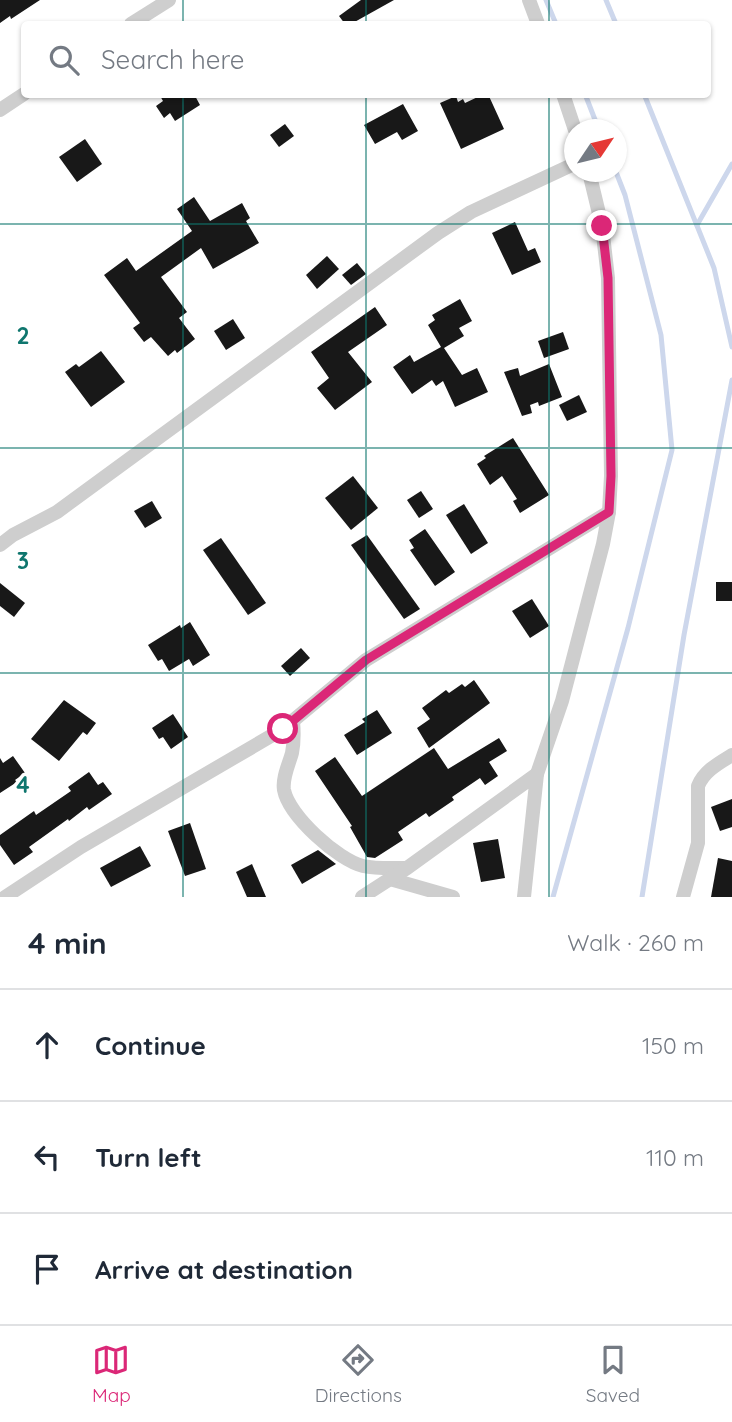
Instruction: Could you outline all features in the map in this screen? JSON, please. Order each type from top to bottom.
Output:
[{"type":"street","points":[[136,21],[169,0]]},
{"type":"street","points":[[529,0],[536,21]]},
{"type":"street","points":[[0,110],[21,96]]},
{"type":"street","points":[[564,98],[571,119]]},
{"type":"street","points":[[0,545],[13,535],[57,512],[438,233],[471,212],[564,169]]},
{"type":"street","points":[[524,897],[537,774],[562,701],[609,512],[611,476],[608,278],[602,226],[591,182]]},
{"type":"street","points":[[5,897],[81,847],[293,721],[366,660],[609,512]]},
{"type":"street","points":[[293,721],[292,750],[284,785],[287,799],[300,818],[312,832],[348,860],[362,866],[407,868]]},
{"type":"street","points":[[683,897],[698,843],[698,786],[706,773],[732,755]]},
{"type":"street","points":[[362,897],[407,868],[537,774]]},
{"type":"street","points":[[390,879],[453,897]]},
{"type":"building","points":[[0,0],[40,0],[0,23]]},
{"type":"building","points":[[361,0],[394,0],[356,21],[343,21],[339,16]]},
{"type":"building","points":[[161,98],[196,98],[200,105],[175,121],[170,113],[164,118],[156,106],[163,101]]},
{"type":"building","points":[[457,98],[458,102],[463,99],[465,103],[476,98],[490,98],[504,129],[461,149],[440,103]]},
{"type":"building","points":[[403,104],[418,131],[402,140],[397,132],[375,144],[364,125]]},
{"type":"building","points":[[285,124],[294,136],[279,147],[270,135]]},
{"type":"building","points":[[85,139],[102,164],[77,182],[59,157]]},
{"type":"building","points":[[194,197],[210,221],[242,203],[250,218],[246,221],[259,243],[213,269],[201,248],[161,277],[187,312],[179,318],[195,339],[177,353],[175,350],[168,356],[151,337],[144,342],[133,328],[140,323],[104,275],[127,258],[136,271],[192,231],[177,209]]},
{"type":"building","points":[[515,222],[528,251],[535,248],[541,262],[512,275],[492,233]]},
{"type":"building","points":[[327,256],[339,269],[317,289],[306,275]]},
{"type":"building","points":[[357,263],[366,274],[351,285],[342,275]]},
{"type":"building","points":[[460,299],[472,321],[459,328],[464,336],[444,348],[462,375],[477,368],[488,392],[455,407],[443,381],[436,386],[432,380],[412,394],[393,367],[410,355],[414,362],[441,347],[428,325],[435,320],[432,315]]},
{"type":"building","points":[[375,307],[387,325],[348,352],[372,382],[335,410],[317,388],[329,378],[311,352]]},
{"type":"building","points":[[233,319],[245,338],[226,350],[214,331]]},
{"type":"building","points":[[563,332],[569,349],[544,358],[538,341]]},
{"type":"building","points":[[101,351],[125,382],[91,407],[65,372],[76,364],[79,367]]},
{"type":"building","points":[[549,364],[562,397],[539,406],[538,402],[530,405],[532,413],[522,416],[504,372],[518,368],[520,376]]},
{"type":"building","points":[[579,395],[587,412],[567,421],[559,405]]},
{"type":"building","points":[[513,438],[549,495],[520,513],[513,501],[517,499],[502,476],[490,485],[477,464],[486,458],[484,456]]},
{"type":"building","points":[[353,476],[378,508],[351,530],[325,498]]},
{"type":"building","points":[[421,491],[433,509],[419,518],[407,500]]},
{"type":"building","points":[[152,501],[162,518],[145,528],[134,511]]},
{"type":"building","points":[[464,504],[488,543],[471,554],[446,515]]},
{"type":"building","points":[[425,529],[455,572],[435,586],[410,550],[414,548],[409,540]]},
{"type":"building","points":[[367,535],[420,609],[404,619],[351,545]]},
{"type":"building","points":[[221,538],[266,603],[248,615],[203,550]]},
{"type":"building","points":[[716,582],[732,582],[732,601],[716,601]]},
{"type":"building","points":[[0,583],[25,603],[14,617],[0,606]]},
{"type":"building","points":[[532,599],[549,626],[530,638],[512,611]]},
{"type":"building","points":[[190,622],[210,655],[193,666],[189,659],[169,671],[162,659],[158,661],[148,645],[180,625],[181,628]]},
{"type":"building","points":[[301,648],[310,658],[290,676],[281,666]]},
{"type":"building","points":[[474,680],[490,703],[429,748],[417,728],[430,719],[422,708],[446,690],[449,693]]},
{"type":"building","points":[[64,700],[96,723],[87,735],[83,732],[59,761],[31,739]]},
{"type":"building","points":[[377,710],[392,733],[357,755],[344,735],[365,722],[362,719]]},
{"type":"building","points":[[173,714],[188,737],[171,749],[163,737],[159,739],[152,728]]},
{"type":"building","points":[[499,738],[507,751],[489,762],[498,776],[485,785],[480,778],[429,817],[426,813],[398,832],[403,840],[375,858],[367,857],[350,827],[352,826],[315,771],[335,757],[362,796],[434,748],[448,769]]},
{"type":"building","points":[[13,756],[25,773],[0,793],[0,758],[3,763]]},
{"type":"building","points":[[89,772],[98,785],[103,782],[112,794],[89,810],[87,807],[69,821],[68,819],[29,847],[33,852],[14,865],[0,845],[0,835],[34,811],[36,815],[71,791],[68,787]]},
{"type":"building","points":[[732,799],[732,827],[720,831],[711,807]]},
{"type":"building","points":[[190,823],[206,869],[185,876],[168,831]]},
{"type":"building","points":[[498,839],[505,878],[481,882],[473,843]]},
{"type":"building","points":[[140,846],[151,866],[111,887],[100,868]]},
{"type":"building","points":[[318,850],[336,864],[302,884],[291,865]]},
{"type":"building","points":[[718,858],[732,861],[732,897],[711,897]]},
{"type":"building","points":[[252,864],[266,897],[247,897],[236,872]]},
{"type":"waterway","points":[[546,0],[555,21]]},
{"type":"waterway","points":[[606,0],[615,21]]},
{"type":"waterway","points":[[587,98],[595,119]]},
{"type":"waterway","points":[[646,98],[714,268],[732,347]]},
{"type":"waterway","points":[[697,225],[732,164]]},
{"type":"waterway","points":[[553,897],[628,628],[672,450],[661,335],[620,182]]},
{"type":"waterway","points":[[642,897],[684,635],[732,380]]},
{"type":"route","points":[[283,729],[366,660],[609,512],[611,476],[608,278],[602,226]]}]
